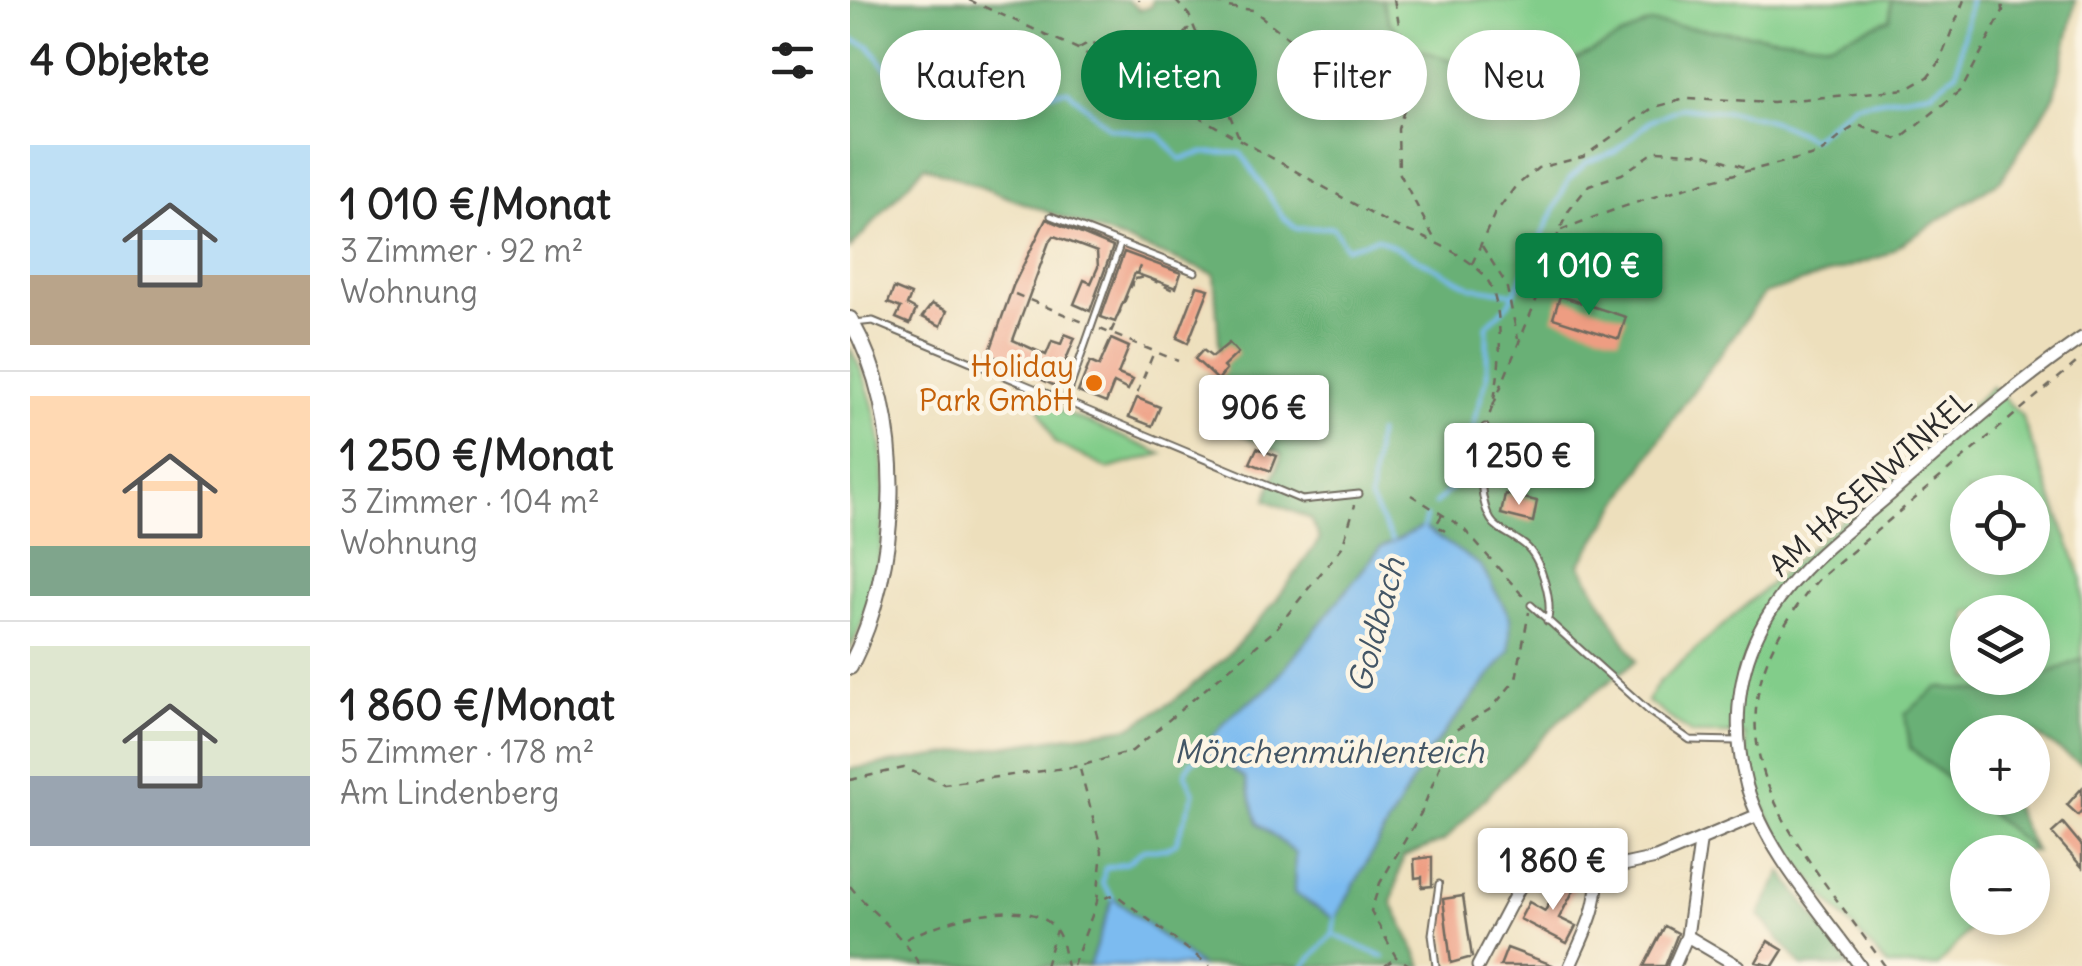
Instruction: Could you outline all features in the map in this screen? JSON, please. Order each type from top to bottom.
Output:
[{"type":"street","points":[[850,666],[877,589],[889,496],[882,411],[851,322]]},
{"type":"street","name":"AM HASENWINKEL","points":[[1860,966],[1758,815],[1738,740],[1738,706],[1748,659],[1766,618],[1794,579],[2009,392],[2082,338]]},
{"type":"street","points":[[1478,966],[1537,859],[1546,854],[1596,871],[1700,843],[1758,815]]},
{"type":"street","points":[[1674,966],[1687,936],[1700,843]]},
{"type":"street","points":[[1570,966],[1590,922],[1596,871]]},
{"type":"street","points":[[1687,936],[1738,966]]},
{"type":"lane","points":[[1051,216],[1194,272]]},
{"type":"lane","points":[[1064,402],[1120,245]]},
{"type":"lane","points":[[851,322],[873,321],[1302,500],[1359,494]]},
{"type":"lane","points":[[1484,427],[1481,466],[1487,508],[1492,522],[1530,550],[1544,586],[1548,620]]},
{"type":"lane","points":[[1531,605],[1650,712],[1690,740],[1738,740]]},
{"type":"lane","points":[[1436,966],[1432,934],[1439,884]]},
{"type":"path","points":[[969,0],[1078,49],[1386,222],[1437,243],[1471,266],[1489,284],[1498,326],[1502,357],[1491,412],[1561,230],[1588,184],[1622,174],[1656,151],[1705,154],[1754,170]]},
{"type":"path","points":[[1176,0],[1189,15],[1240,142]]},
{"type":"path","points":[[1214,0],[1226,7],[1253,10],[1278,30]]},
{"type":"path","points":[[1394,0],[1399,30]]},
{"type":"path","points":[[1471,266],[1494,215],[1514,187],[1538,168],[1582,156],[1654,107],[1689,98],[1772,102],[1907,89],[1928,77],[1940,62],[1964,0]]},
{"type":"path","points":[[1561,230],[1652,196],[1819,155],[1839,132],[1858,125],[1899,140],[1962,89],[2003,11],[2002,0]]},
{"type":"path","points":[[1078,49],[1090,42],[1119,53],[1150,52],[1178,42],[1191,26]]},
{"type":"path","points":[[1400,120],[1398,172],[1437,243]]},
{"type":"path","points":[[1481,245],[1499,266],[1506,284],[1518,341]]},
{"type":"path","points":[[1110,333],[1141,264]]},
{"type":"path","points":[[1134,280],[1146,277],[1178,292]]},
{"type":"path","points":[[1015,294],[1178,361]]},
{"type":"path","points":[[1137,393],[1154,351]]},
{"type":"path","points":[[1885,966],[1773,806],[1756,740],[1757,699],[1768,656],[1789,614],[1816,581],[2082,358]]},
{"type":"path","points":[[850,780],[904,768],[944,784],[1080,766],[1132,751],[1275,630],[1342,547],[1359,494]]},
{"type":"path","points":[[1411,495],[1462,527],[1531,605],[1516,679],[1492,708],[1454,731],[1420,812],[1380,884],[1371,910],[1396,957],[1411,966]]},
{"type":"path","points":[[1443,514],[1436,524],[1445,531]]},
{"type":"path","points":[[1073,966],[1100,900],[1102,851],[1080,766]]},
{"type":"path","points":[[850,886],[906,939],[920,966]]},
{"type":"path","points":[[1100,900],[1115,894],[1210,966]]},
{"type":"path","points":[[906,939],[970,915],[1004,910],[1041,917],[1056,930],[1067,966]]},
{"type":"path","points":[[1045,966],[1056,930]]},
{"type":"path","points":[[1385,966],[1396,957]]},
{"type":"green space","points":[[850,0],[1127,0],[1140,10],[1151,7],[1152,0],[1382,0],[1389,22],[1397,30],[1277,30],[1277,120],[1427,120],[1427,52],[1447,59],[1447,120],[1580,120],[1580,57],[1649,23],[1829,43],[1890,19],[1891,0],[2076,0],[2055,95],[2002,179],[1883,256],[1764,294],[1675,416],[1580,564],[1636,661],[1562,718],[1444,841],[1403,857],[1392,903],[1423,966],[1200,966],[1113,899],[1089,966],[850,966],[850,769],[1130,727],[1172,702],[1225,658],[1275,602],[1320,539],[1311,519],[1266,500],[1282,454],[1225,426],[1214,274],[924,166],[850,249]],"holes":[[[1380,548],[1510,651],[1428,753],[1335,919],[1295,853],[1258,823],[1245,778],[1203,748],[1233,714],[1270,687]]]},
{"type":"green space","points":[[1382,0],[1893,0],[1890,19],[1830,43],[1649,23],[1580,57],[1580,30],[1447,30],[1447,59],[1427,52],[1427,30],[1397,30],[1389,22]]},
{"type":"green space","points":[[850,348],[866,382],[876,419],[883,458],[884,498],[875,578],[850,650]]},
{"type":"green space","points":[[1992,387],[2021,415],[2043,475],[1950,475],[1950,575],[2050,575],[2050,492],[2082,578],[2082,659],[2050,672],[2050,595],[1950,595],[1950,688],[1938,687],[1911,748],[1950,780],[1950,815],[1992,815],[2016,835],[1950,835],[1950,935],[1964,935],[1938,966],[1888,966],[1818,888],[1777,832],[1762,802],[1750,769],[1744,734],[1692,734],[1647,701],[1659,682]]},
{"type":"green space","points":[[1036,400],[1162,454],[1108,469],[1055,443]]},
{"type":"green space","points":[[2082,659],[2082,765],[2050,744],[2050,715],[1950,715],[1950,781],[1910,748],[1905,714],[1938,687],[1950,688],[1950,695],[2050,695],[2050,672]]},
{"type":"green space","points":[[1992,815],[2017,815],[2027,835],[2016,835]]},
{"type":"green space","points":[[1782,872],[1850,966],[1802,966],[1759,915]]},
{"type":"water","name":"Mönchenmühlenteich","points":[[1423,527],[1481,566],[1510,617],[1510,651],[1428,753],[1335,919],[1294,893],[1295,853],[1258,823],[1245,778],[1202,748],[1233,714],[1270,687],[1380,548]]},
{"type":"water","points":[[1113,898],[1200,966],[1089,966]]},
{"type":"building","points":[[1046,219],[1113,247],[1090,311],[1074,304],[1084,280],[1091,283],[1098,267],[1097,252],[1054,236],[1049,242],[1013,340],[1046,355],[1052,341],[1061,344],[1065,334],[1075,338],[1055,386],[989,354],[1013,286]]},
{"type":"building","points":[[1124,252],[1181,273],[1176,288],[1135,273],[1115,322],[1101,317]]},
{"type":"building","points":[[1197,286],[1209,289],[1188,343],[1177,338]]},
{"type":"building","points":[[894,288],[911,295],[907,305],[916,310],[910,324],[896,318],[901,308],[888,303]]},
{"type":"building","points":[[1560,296],[1626,317],[1619,339],[1553,318]]},
{"type":"building","points":[[932,304],[947,311],[941,326],[922,317]]},
{"type":"building","points":[[1111,339],[1129,347],[1118,374],[1133,380],[1128,390],[1114,383],[1106,403],[1078,392],[1090,362],[1099,366]]},
{"type":"building","points":[[1229,343],[1238,353],[1223,367],[1226,370],[1218,380],[1195,359],[1203,350],[1212,357]]},
{"type":"building","points":[[1137,398],[1160,407],[1152,426],[1129,417]]},
{"type":"building","points":[[1257,448],[1277,456],[1271,471],[1250,463]]},
{"type":"building","points":[[1490,448],[1540,465],[1536,477],[1488,460]]},
{"type":"building","points":[[1505,494],[1537,501],[1533,522],[1501,514]]},
{"type":"building","points":[[2082,788],[2082,810],[2078,815],[2067,805]]},
{"type":"building","points":[[2063,823],[2082,846],[2082,867],[2052,833]]},
{"type":"building","points":[[1432,857],[1432,886],[1422,887],[1422,877],[1415,878],[1414,859]]},
{"type":"building","points":[[1563,877],[1577,884],[1559,918],[1576,926],[1567,943],[1520,919],[1529,902],[1545,911]]},
{"type":"building","points":[[1463,896],[1472,957],[1451,963],[1443,899]]},
{"type":"building","points":[[1665,926],[1678,933],[1665,966],[1644,966]]},
{"type":"building","points":[[1768,941],[1783,950],[1773,966],[1756,962]]},
{"type":"building","points":[[1507,948],[1553,965],[1553,966],[1500,966]]},
{"type":"waterway","name":"Goldbach","points":[[1435,504],[1469,471],[1475,417],[1487,378],[1487,325],[1509,304],[1569,179],[1587,162],[1615,152],[1650,121],[1680,108],[1764,119],[1811,139],[1854,104],[1931,92],[1957,72],[1970,0]]},
{"type":"waterway","points":[[850,39],[869,46],[891,74],[931,78],[987,101],[1068,90],[1109,128],[1159,135],[1180,159],[1202,153],[1241,153],[1282,216],[1297,229],[1333,227],[1346,248],[1377,238],[1472,287],[1510,293]]},
{"type":"waterway","points":[[1377,433],[1370,500],[1392,540]]},
{"type":"waterway","name":"Goldbach","points":[[1423,528],[1426,517]]},
{"type":"waterway","name":"Goldbach","points":[[1113,898],[1102,883],[1105,868],[1127,863],[1144,849],[1165,849],[1176,843],[1194,793],[1185,774],[1191,762],[1212,753]]},
{"type":"waterway","points":[[1304,966],[1333,934],[1335,917]]},
{"type":"waterway","points":[[1334,935],[1384,957]]},
{"type":"place","name":"Holiday Park GmbH","points":[[1094,383]]}]
